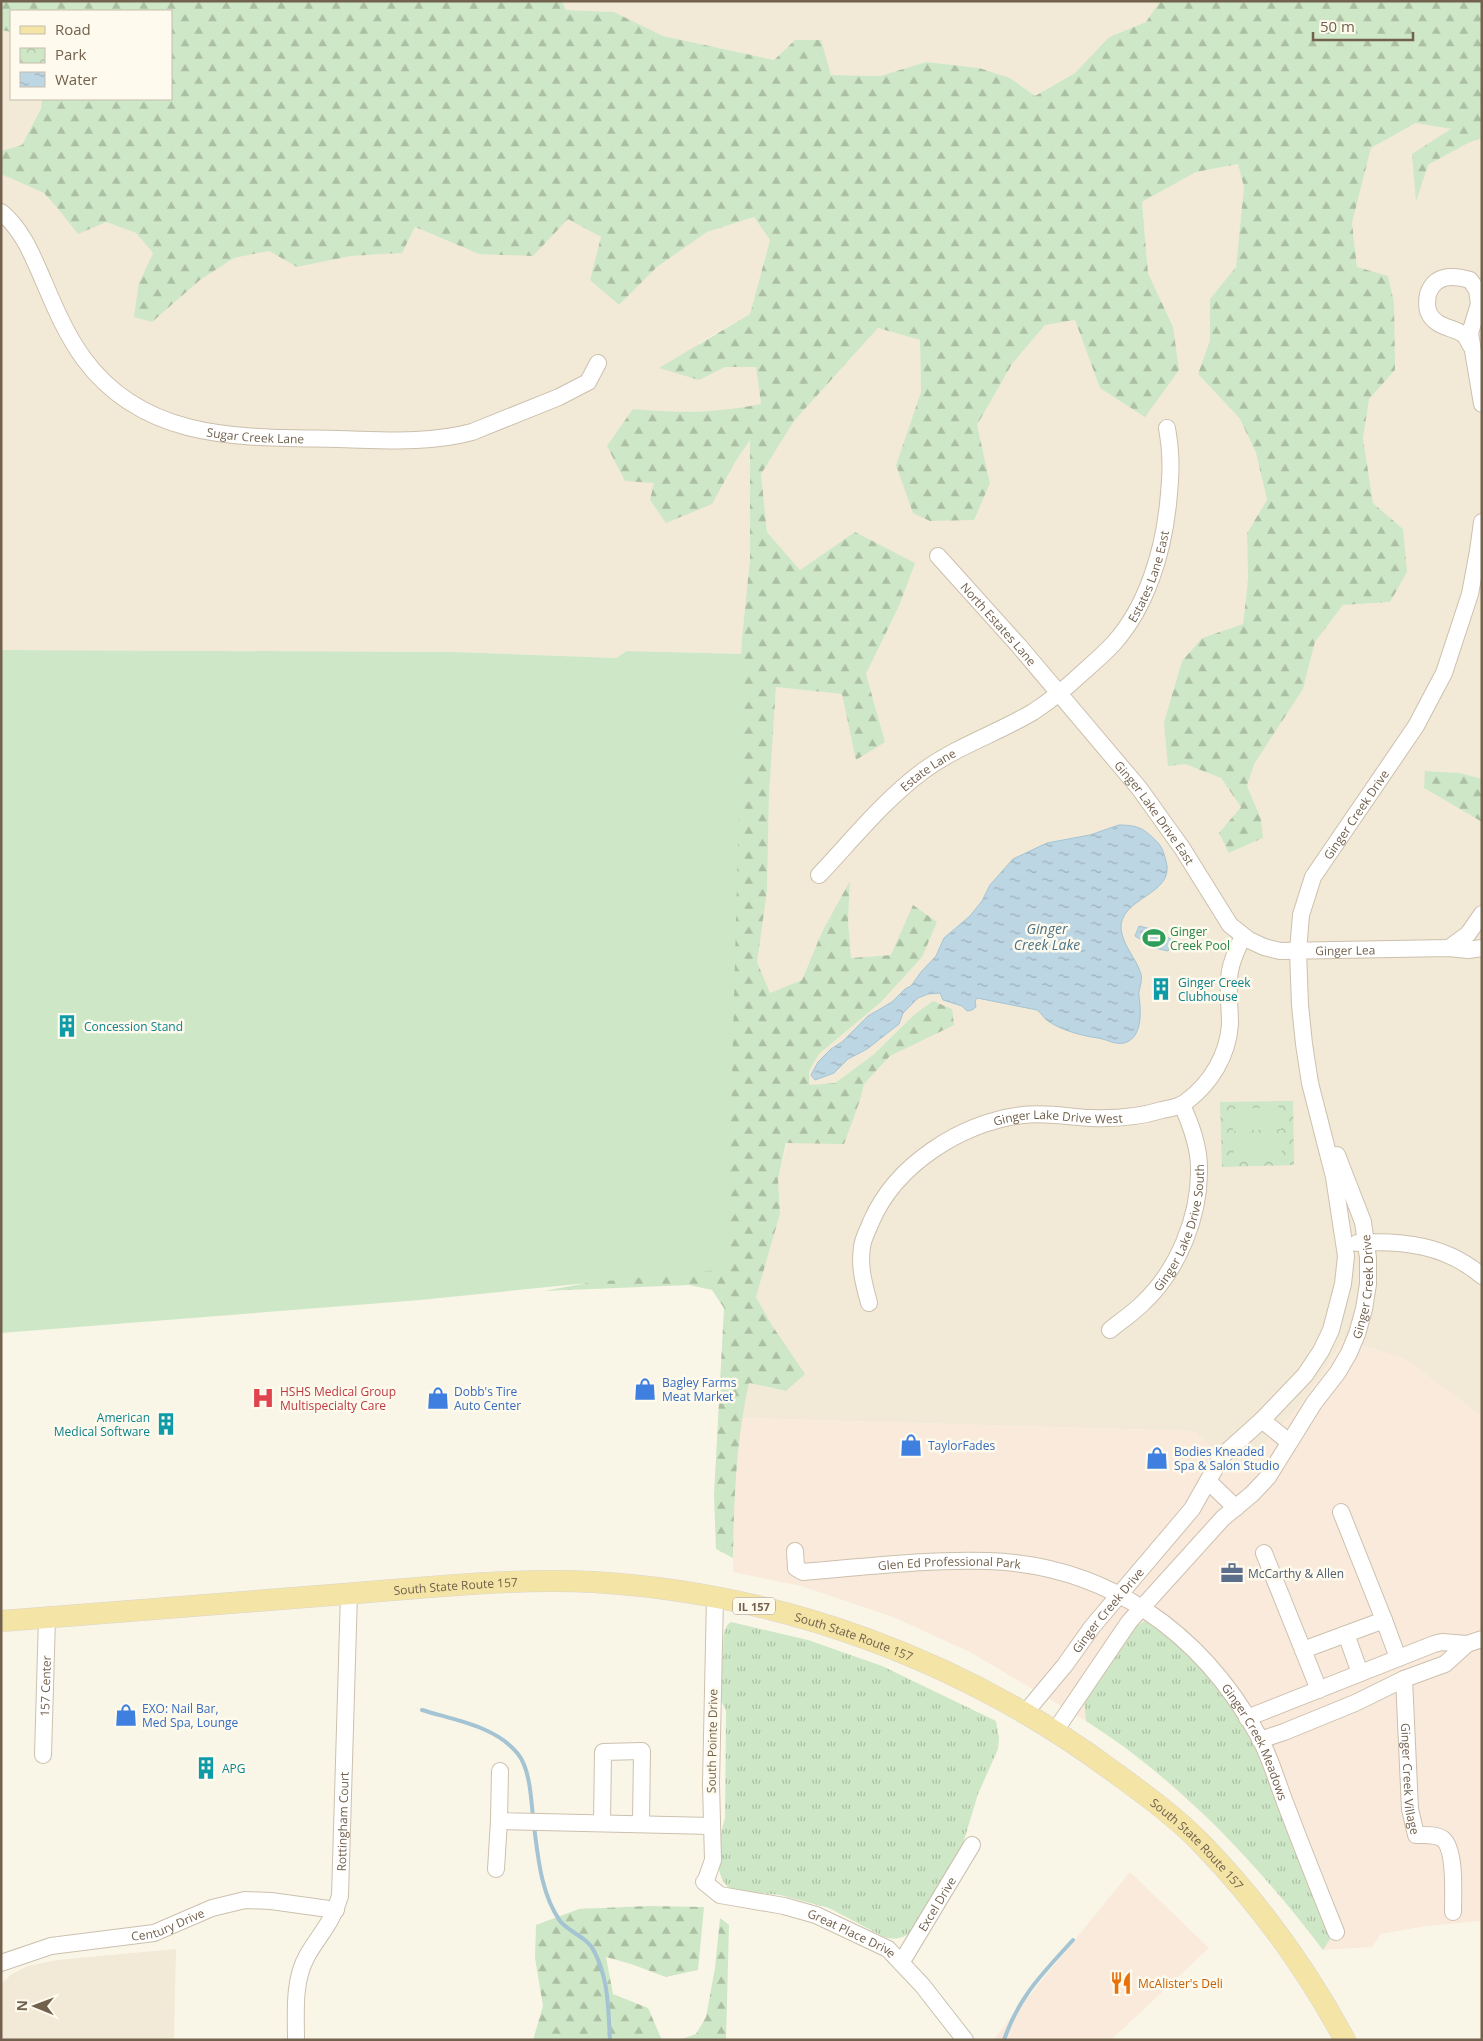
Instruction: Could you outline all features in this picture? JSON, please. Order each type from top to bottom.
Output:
[{"type":"main road","name":"South State Route 157","points":[[1,1621],[475,1584],[590,1582],[656,1588],[715,1597],[802,1617],[910,1654],[966,1680],[1095,1757],[1148,1796],[1200,1841],[1242,1887],[1303,1968],[1345,2040]]},
{"type":"street","name":"Sugar Creek Lane","points":[[1,212],[15,226],[25,240],[54,304],[84,360],[123,397],[144,410],[166,420],[210,434],[244,437],[394,441],[425,441],[458,436],[559,397],[588,382],[598,363]]},
{"type":"street","points":[[1471,346],[1482,404]]},
{"type":"street","name":"Estates Lane East","points":[[1059,694],[1115,642],[1132,616],[1156,565],[1167,514],[1172,456],[1167,428]]},
{"type":"street","name":"Ginger Creek Drive","points":[[1025,1714],[1065,1665],[1092,1627],[1192,1509],[1222,1456],[1262,1420],[1305,1375],[1321,1351],[1331,1330],[1344,1284],[1344,1243],[1334,1177],[1310,1083],[1304,1044],[1298,951],[1301,915],[1313,876],[1416,726],[1444,673],[1476,596],[1478,551],[1482,522]]},
{"type":"street","name":"North Estates Lane","points":[[938,556],[1059,694]]},
{"type":"street","name":"Estate Lane","points":[[818,875],[881,808],[924,771],[949,754],[1001,730],[1059,694]]},
{"type":"street","name":"Ginger Lake Drive East","points":[[1059,694],[1153,806],[1182,848],[1225,918],[1243,936]]},
{"type":"street","points":[[1449,948],[1468,934],[1482,914]]},
{"type":"street","name":"Ginger Lea","points":[[1243,936],[1264,947],[1298,951],[1449,948],[1468,950],[1482,948]]},
{"type":"street","name":"Ginger Lake Drive West","points":[[869,1303],[861,1273],[862,1246],[875,1213],[887,1193],[923,1157],[975,1128],[996,1120],[1023,1115],[1046,1114],[1090,1118],[1123,1118],[1153,1113],[1182,1105],[1203,1086],[1221,1059],[1227,1040],[1230,1024],[1228,986],[1230,970],[1243,936]]},
{"type":"street","name":"Ginger Lake Drive South","points":[[1110,1330],[1143,1303],[1158,1286],[1173,1264],[1190,1223],[1198,1191],[1199,1167],[1197,1147],[1182,1105]]},
{"type":"street","name":"Ginger Creek Drive","points":[[1054,1731],[1128,1622],[1223,1518],[1252,1494],[1268,1477],[1314,1403],[1338,1372],[1357,1334],[1368,1284],[1367,1242],[1364,1222],[1352,1190],[1319,1119]]},
{"type":"street","points":[[1344,1243],[1394,1241],[1416,1244],[1440,1251],[1459,1260],[1482,1276]]},
{"type":"street","points":[[1262,1420],[1289,1442]]},
{"type":"street","points":[[1208,1481],[1236,1508]]},
{"type":"street","points":[[1341,1512],[1398,1658]]},
{"type":"street","name":"Glen Ed Professional Park","points":[[795,1550],[796,1568],[803,1572],[948,1561],[990,1561],[1027,1564],[1068,1573],[1119,1594]]},
{"type":"street","points":[[1264,1553],[1319,1690]]},
{"type":"street","name":"Rottingham Court","points":[[296,2040],[297,1994],[303,1967],[307,1956],[330,1923],[340,1896],[349,1594]]},
{"type":"street","name":"Ginger Creek Meadows","points":[[1119,1594],[1168,1625],[1194,1648],[1218,1676],[1247,1718],[1260,1740],[1336,1932]]},
{"type":"street","name":"South Pointe Drive","points":[[704,1882],[712,1860],[715,1597]]},
{"type":"street","name":"157 Center","points":[[43,1755],[47,1618]]},
{"type":"street","points":[[1303,1650],[1384,1620]]},
{"type":"street","points":[[1346,1634],[1360,1673]]},
{"type":"street","points":[[1247,1718],[1442,1642],[1474,1642]]},
{"type":"street","points":[[1260,1740],[1355,1703],[1404,1679],[1445,1664],[1474,1642]]},
{"type":"street","points":[[1376,1667],[1385,1688]]},
{"type":"street","name":"Ginger Creek Village","points":[[1404,1679],[1410,1809],[1413,1826],[1416,1835],[1432,1835],[1442,1838],[1447,1844],[1452,1857],[1453,1912]]},
{"type":"street","points":[[602,1823],[603,1752],[642,1751],[641,1824]]},
{"type":"street","points":[[496,1869],[500,1771]]},
{"type":"street","points":[[499,1821],[712,1826]]},
{"type":"street","name":"Excel Drive","points":[[901,1963],[972,1845]]},
{"type":"street","name":"Great Place Drive","points":[[704,1882],[720,1895],[784,1906],[816,1914],[888,1949],[922,1984],[965,2040]]},
{"type":"street","name":"Century Drive","points":[[1,1963],[50,1946],[154,1933],[212,1908],[245,1900],[271,1901],[336,1910]]},
{"type":"shaded area","points":[[562,1],[1160,1],[1146,22],[1109,37],[1075,73],[1035,96],[1010,78],[979,68],[926,62],[880,76],[831,75],[795,40],[774,60],[663,36],[614,12],[566,10]]},
{"type":"shaded area","points":[[1,30],[10,32],[10,100],[42,100],[41,107],[22,145],[1,151]]},
{"type":"shaded area","points":[[1417,123],[1452,129],[1428,165],[1468,143],[1482,138],[1482,779],[1460,773],[1426,771],[1424,788],[1482,822],[1482,1416],[1403,1358],[1343,1340],[1323,1373],[1295,1411],[1238,1473],[1194,1431],[741,1418],[749,1383],[785,1391],[773,1327],[756,1297],[780,1214],[778,1179],[787,1143],[860,1100],[864,1084],[890,1056],[954,1024],[933,1001],[915,1014],[873,1055],[835,1083],[809,1085],[809,1071],[819,1054],[881,1002],[921,957],[937,922],[891,955],[851,958],[848,920],[850,882],[822,932],[802,980],[770,993],[756,962],[767,891],[769,795],[776,687],[842,694],[885,742],[866,674],[899,606],[855,532],[800,570],[767,532],[761,474],[794,421],[878,328],[920,340],[921,392],[896,465],[990,483],[977,425],[1012,364],[1045,325],[1075,320],[1100,388],[1173,327],[1148,273],[1142,202],[1196,172],[1238,164],[1244,187],[1236,268],[1210,299],[1210,340],[1198,374],[1240,419],[1256,453],[1267,500],[1247,533],[1248,580],[1243,624],[1202,638],[1182,661],[1164,722],[1185,764],[1221,778],[1241,807],[1219,833],[1230,853],[1263,838],[1261,819],[1247,786],[1253,764],[1303,689],[1315,642],[1343,605],[1390,602],[1403,529],[1373,503],[1363,438],[1368,399],[1395,370],[1357,267],[1352,223],[1371,148]]},
{"type":"shaded area","points":[[1,174],[44,193],[59,210],[106,222],[136,233],[153,253],[139,283],[152,322],[200,280],[234,258],[269,251],[297,267],[351,256],[402,253],[415,227],[479,254],[568,218],[601,237],[590,280],[619,305],[657,267],[707,232],[754,217],[770,240],[750,314],[699,343],[699,380],[725,367],[756,367],[761,404],[733,410],[666,412],[633,409],[735,462],[750,439],[750,559],[742,638],[743,654],[627,651],[616,658],[454,652],[1,650]]},
{"type":"shaded area","points":[[1343,1340],[1403,1358],[1482,1416],[1482,1921],[1426,1926],[1381,1934],[1372,1947],[1323,1950],[1283,1897],[1214,1824],[1149,1765],[1112,1737],[970,1652],[893,1617],[801,1586],[733,1572],[734,1498],[741,1418],[1194,1431],[1238,1472],[1295,1411],[1323,1373]]},
{"type":"shaded area","points":[[1130,1872],[1209,1948],[1111,2040],[994,2039]]},
{"type":"shaded area","points":[[176,1949],[174,2040],[1,2040],[1,1984],[12,1974],[28,1966],[57,1960]]},
{"type":"green space","points":[[1,1],[562,1],[566,10],[614,12],[663,36],[774,60],[795,40],[821,40],[831,75],[880,76],[926,62],[979,68],[1010,78],[1035,96],[1075,73],[1109,37],[1146,22],[1160,1],[1482,1],[1482,138],[1468,143],[1428,165],[1416,201],[1412,154],[1451,129],[1416,123],[1371,148],[1352,223],[1357,267],[1388,276],[1394,303],[1395,370],[1369,399],[1363,438],[1373,503],[1403,529],[1407,572],[1390,602],[1343,605],[1315,642],[1303,689],[1254,764],[1247,786],[1261,819],[1263,838],[1229,853],[1219,833],[1241,807],[1221,778],[1185,764],[1168,766],[1164,722],[1182,661],[1202,638],[1243,624],[1248,580],[1247,533],[1267,500],[1256,453],[1240,419],[1198,374],[1210,340],[1210,299],[1236,267],[1244,187],[1238,164],[1196,172],[1142,202],[1148,273],[1173,327],[1179,370],[1145,417],[1100,388],[1075,320],[1045,325],[1012,364],[977,425],[990,483],[974,520],[930,521],[913,513],[896,465],[921,392],[920,340],[878,328],[794,421],[761,474],[767,532],[800,570],[855,532],[915,563],[899,606],[866,674],[885,742],[856,760],[842,694],[776,687],[769,795],[767,891],[757,962],[770,993],[802,980],[822,932],[850,881],[848,920],[851,958],[891,955],[913,905],[937,922],[922,957],[881,1002],[819,1054],[809,1071],[809,1085],[835,1083],[873,1055],[915,1014],[933,1001],[952,1009],[954,1025],[890,1056],[864,1084],[844,1144],[786,1143],[778,1179],[780,1214],[756,1297],[773,1327],[805,1374],[786,1391],[749,1383],[738,1448],[733,1558],[716,1549],[714,1495],[724,1308],[712,1290],[689,1285],[544,1291],[630,1275],[733,892],[742,638],[750,559],[750,440],[735,462],[712,504],[666,523],[650,500],[654,483],[625,481],[607,446],[633,409],[697,411],[761,404],[756,367],[725,367],[699,380],[659,368],[750,314],[770,240],[754,217],[707,232],[657,267],[619,305],[590,280],[601,237],[568,219],[533,256],[479,254],[415,227],[402,253],[351,256],[297,267],[269,251],[234,258],[200,280],[152,322],[134,317],[139,283],[153,253],[136,233],[106,222],[78,234],[44,193],[1,174],[1,151],[22,145],[41,108],[42,100],[172,100],[172,10],[10,10],[10,32],[1,30]]},
{"type":"green space","points":[[1,650],[454,652],[616,658],[627,651],[743,654],[727,1269],[420,1300],[1,1333]]},
{"type":"green space","points":[[1425,771],[1460,773],[1482,779],[1482,822],[1424,788]]},
{"type":"green space","points":[[1293,1101],[1294,1165],[1222,1167],[1220,1102]]},
{"type":"green space","points":[[1280,1107],[1281,1129],[1233,1131],[1232,1109]]},
{"type":"green space","points":[[1281,1136],[1282,1159],[1234,1161],[1233,1138]]},
{"type":"green space","points":[[1145,1621],[1183,1648],[1210,1675],[1234,1709],[1257,1752],[1330,1939],[1323,1950],[1271,1885],[1243,1854],[1184,1796],[1153,1769],[1086,1721],[1084,1699],[1133,1628]]},
{"type":"green space","points":[[731,1622],[808,1640],[882,1666],[996,1721],[999,1738],[998,1749],[978,1794],[961,1850],[912,1931],[905,1936],[895,1939],[884,1937],[829,1908],[780,1895],[735,1890],[727,1886],[722,1879],[718,1859],[725,1818],[726,1711],[720,1698],[724,1632]]},
{"type":"green space","points":[[648,1906],[704,1907],[698,1970],[666,1977],[606,1957],[613,1994],[648,2008],[662,2040],[533,2040],[543,2006],[535,1958],[536,1925],[579,1909]]},
{"type":"green space","points":[[720,1918],[729,1925],[726,2040],[679,2040],[696,2034],[706,2017],[715,1968]]},
{"type":"water","name":"Ginger Creek Lake","points":[[1119,825],[1137,827],[1154,839],[1163,852],[1167,872],[1163,881],[1156,889],[1137,902],[1123,918],[1122,935],[1141,974],[1139,1023],[1135,1036],[1124,1043],[1117,1043],[1085,1036],[1059,1027],[1048,1021],[1037,1010],[977,998],[975,1001],[976,1007],[967,1011],[962,1006],[943,1000],[940,993],[928,994],[918,998],[903,1013],[899,1024],[867,1049],[848,1059],[834,1073],[815,1080],[811,1075],[818,1062],[831,1049],[842,1042],[868,1016],[892,1002],[905,989],[911,986],[936,956],[944,938],[970,916],[982,901],[990,885],[1013,859],[1047,843],[1090,835]]},
{"type":"water","name":"Ginger Creek Pool","points":[[1139,926],[1155,930],[1172,940],[1168,951],[1155,948],[1135,936]]},
{"type":"waterway","points":[[422,1710],[474,1725],[509,1744],[518,1754],[525,1768],[533,1817]]},
{"type":"waterway","points":[[534,1826],[541,1875],[548,1899],[560,1921],[591,1946],[603,1973],[607,1994],[610,2040]]},
{"type":"waterway","points":[[1004,2040],[1017,2010],[1033,1986],[1073,1940]]},
{"type":"place","name":"Ginger Creek Pool","points":[[1154,938]]},
{"type":"place","name":"Ginger Creek Clubhouse","points":[[1161,989]]},
{"type":"place","name":"Concession Stand","points":[[67,1026]]},
{"type":"place","name":"Bagley Farms Meat Market","points":[[645,1389]]},
{"type":"place","name":"HSHS Medical Group Multispecialty Care","points":[[263,1398]]},
{"type":"place","name":"Dobb's Tire Auto Center","points":[[438,1398]]},
{"type":"place","name":"American Medical Software","points":[[166,1424]]},
{"type":"place","name":"TaylorFades","points":[[911,1445]]},
{"type":"place","name":"Bodies Kneaded Spa & Salon Studio","points":[[1157,1458]]},
{"type":"place","name":"McCarthy & Allen","points":[[1232,1573]]},
{"type":"place","name":"EXO: Nail Bar, Med Spa, Lounge","points":[[126,1715]]},
{"type":"place","name":"APG","points":[[206,1768]]},
{"type":"place","name":"McAlister's Deli","points":[[1121,1983]]}]
